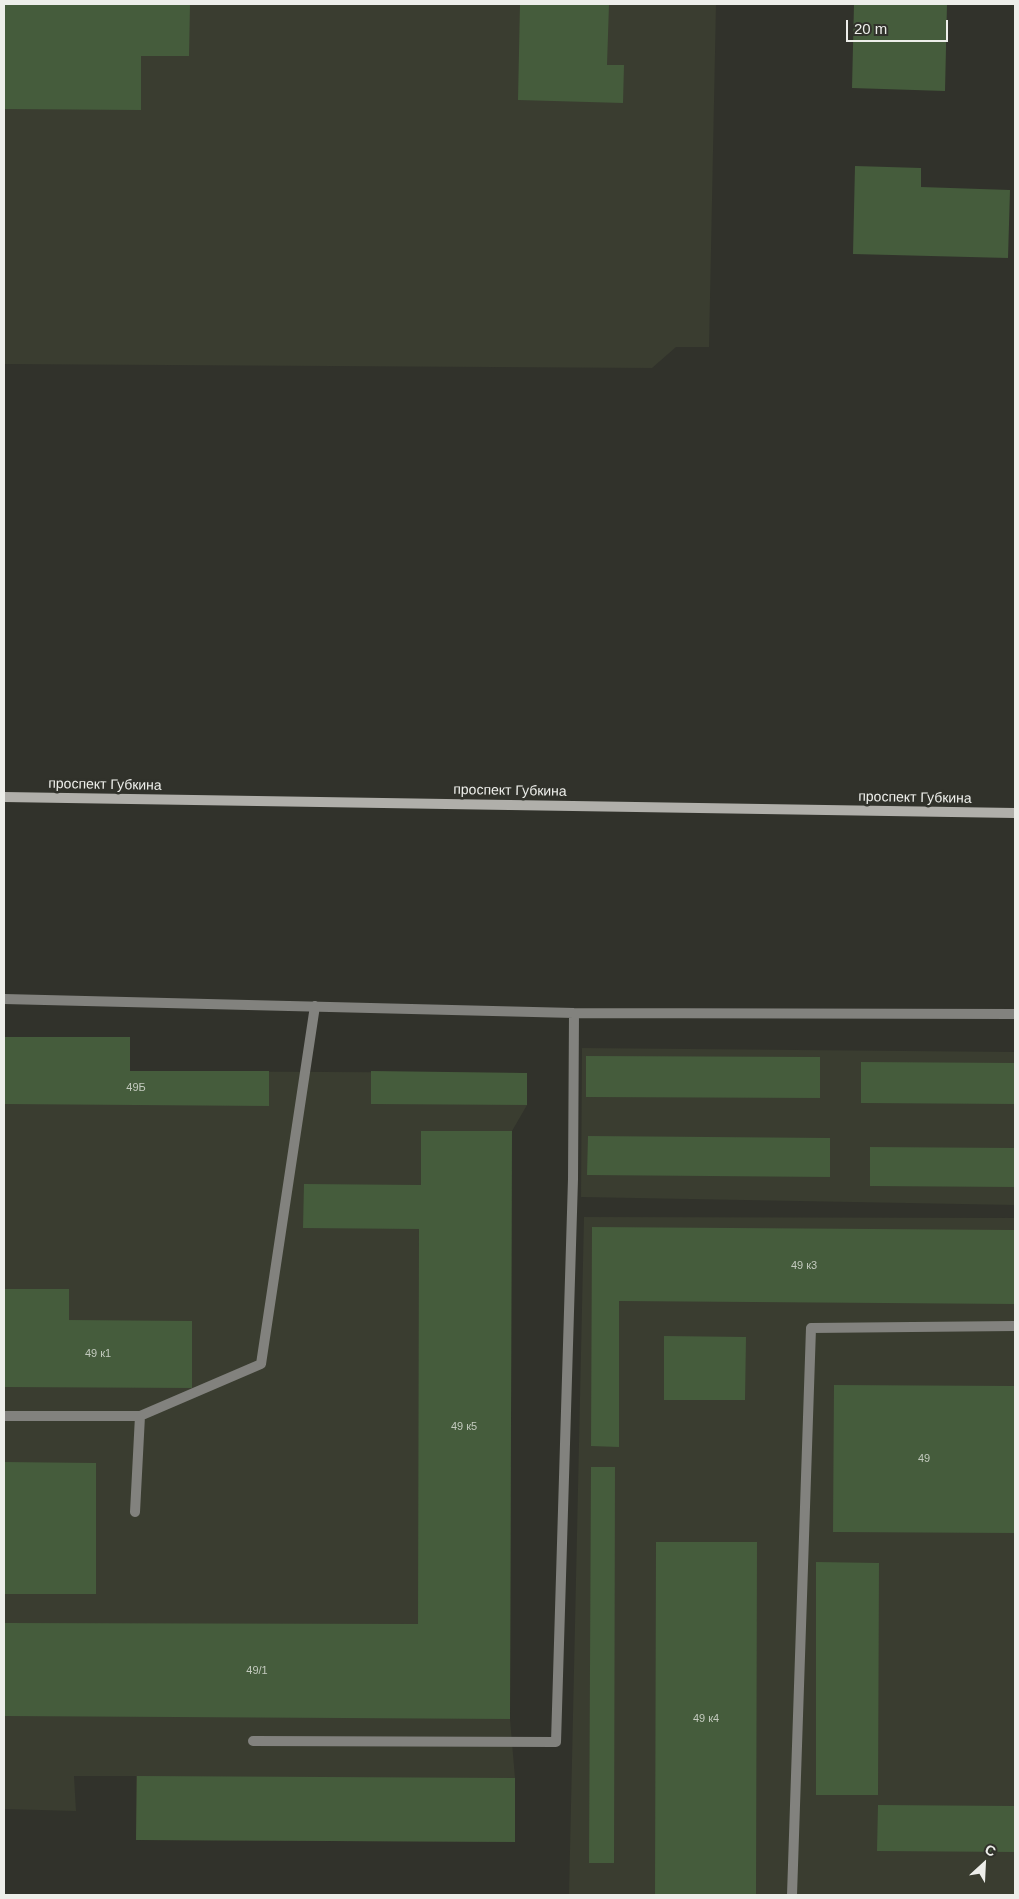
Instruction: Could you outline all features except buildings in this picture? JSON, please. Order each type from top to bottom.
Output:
[{"type":"street","name":"проспект Губкина","points":[[4,797],[1015,813]]},
{"type":"lane","points":[[4,998],[574,1012],[1015,1014]]},
{"type":"lane","points":[[4,1416],[140,1416],[261,1364],[315,1006]]},
{"type":"lane","points":[[253,1741],[556,1742],[573,1180],[574,1012]]},
{"type":"lane","points":[[792,1895],[811,1328],[1015,1326]]},
{"type":"lane","points":[[136,1512],[140,1416]]},
{"type":"shaded area","points":[[4,4],[716,4],[709,347],[676,347],[652,368],[4,364]]},
{"type":"shaded area","points":[[4,1037],[130,1037],[130,1071],[527,1073],[527,1105],[512,1131],[510,1719],[515,1778],[515,1842],[136,1840],[136,1776],[74,1776],[76,1811],[4,1809]]},
{"type":"shaded area","points":[[582,1048],[1015,1052],[1015,1205],[581,1197]]},
{"type":"shaded area","points":[[584,1217],[1015,1218],[1015,1895],[569,1895]]}]
